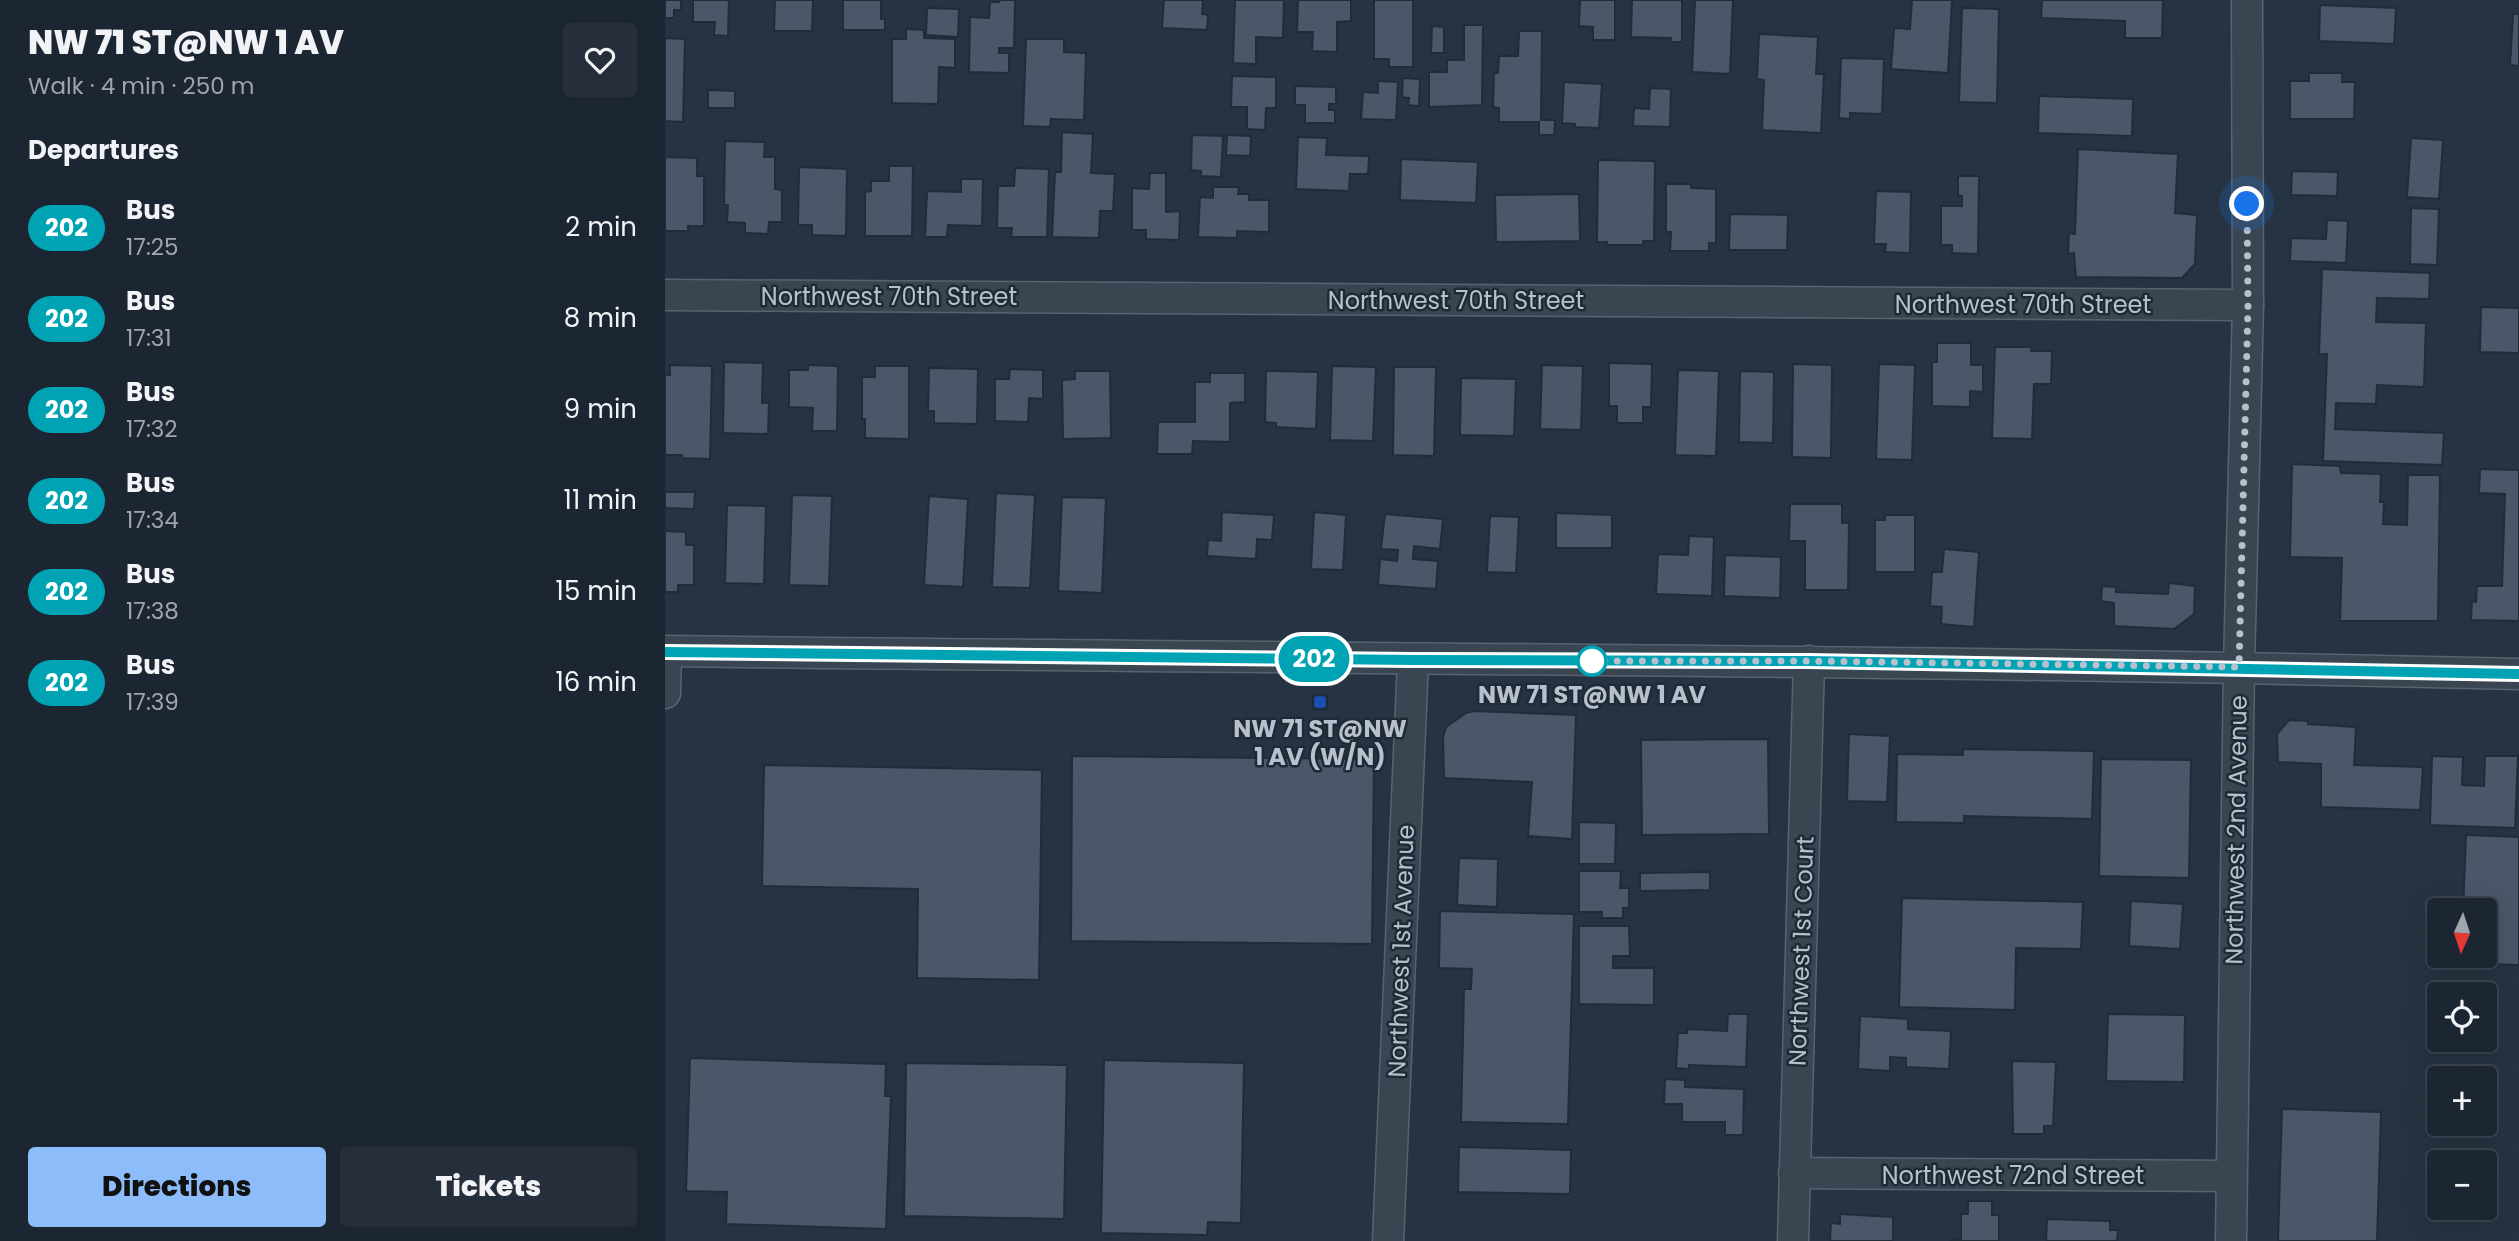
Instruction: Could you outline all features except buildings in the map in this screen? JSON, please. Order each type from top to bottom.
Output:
[{"type":"street","name":"Northwest 2nd Avenue","points":[[2231,1241],[2239,667],[2248,305],[2247,0]]},
{"type":"street","name":"Northwest 70th Street","points":[[665,295],[2248,305]]},
{"type":"street","points":[[665,693],[666,652],[1413,660],[1809,661],[2519,674]]},
{"type":"street","name":"Northwest 1st Avenue","points":[[1388,1241],[1413,660]]},
{"type":"street","name":"Northwest 1st Court","points":[[1793,1241],[1809,661]]},
{"type":"street","name":"Northwest 72nd Street","points":[[1794,1173],[2231,1176]]},
{"type":"bus line","name":"202","points":[[665,652],[1413,660],[1809,661],[2519,674]]},
{"type":"place","name":"NW 71 ST@NW 1 AV","points":[[1592,661]]},
{"type":"place","name":"NW 71 ST@NW 1 AV (W/N)","points":[[1320,702]]},
{"type":"route","points":[[1592,661],[2239,667],[2248,305],[2247,204]]}]
